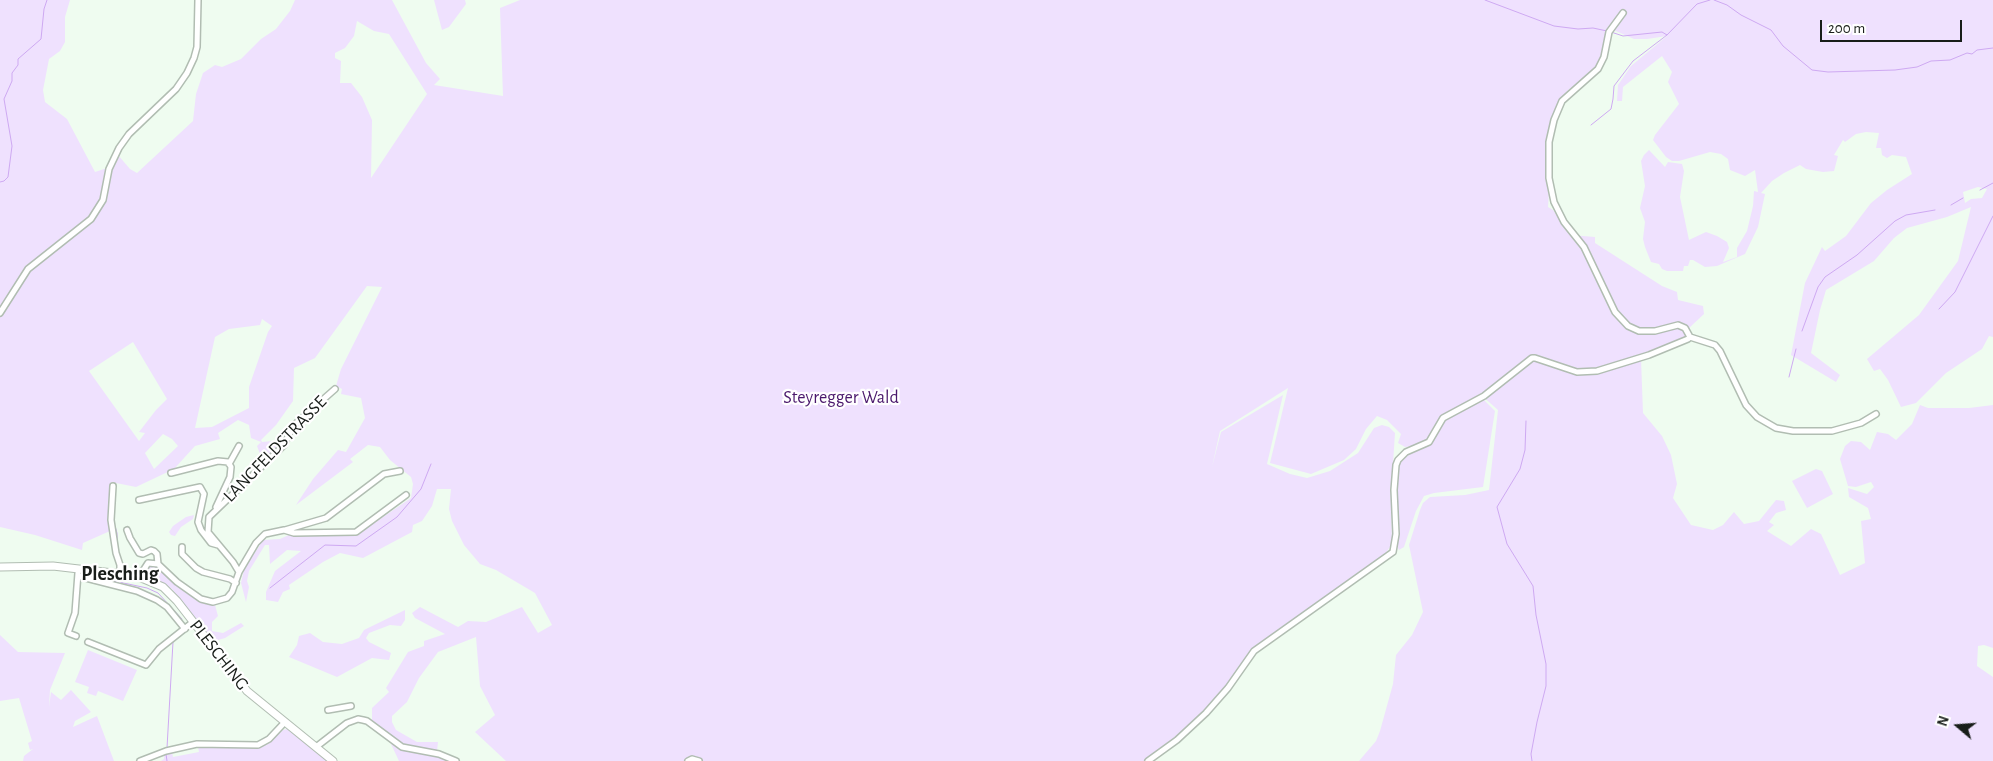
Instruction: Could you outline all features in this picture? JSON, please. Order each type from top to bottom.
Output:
[{"type":"main road","name":"PLESCHING","points":[[0,567],[45,566],[78,572],[139,576],[163,587],[177,601],[242,686],[333,761]]},
{"type":"street","points":[[0,313],[28,269],[85,225],[96,212],[103,200],[109,169],[124,141],[176,89],[191,66],[197,42],[198,0]]},
{"type":"street","points":[[1623,13],[1609,32],[1604,57],[1598,69],[1566,96],[1554,120],[1549,142],[1549,178],[1554,202],[1564,222],[1584,247],[1618,317],[1628,326],[1639,332],[1655,331],[1678,325],[1685,328],[1690,337],[1715,345],[1720,351],[1746,405],[1757,417],[1776,428],[1793,431],[1839,430],[1861,423],[1876,414]]},
{"type":"street","points":[[1148,761],[1177,740],[1206,713],[1228,688],[1254,651],[1393,552],[1396,534],[1394,490],[1396,465],[1406,452],[1429,442],[1443,418],[1479,399],[1532,358],[1578,372],[1597,371],[1648,355],[1688,340],[1690,337]]},
{"type":"street","name":"LANGFELDSTRASSE","points":[[214,510],[284,445],[293,426],[336,389]]},
{"type":"street","points":[[229,464],[239,446]]},
{"type":"street","name":"LANGFELDSTRASSE","points":[[171,473],[223,460],[229,464],[231,467],[230,478],[209,517],[207,527],[208,532],[239,572]]},
{"type":"street","points":[[139,576],[148,563],[158,564],[184,588],[207,602],[218,602],[227,598],[232,592],[239,572],[265,534],[326,518],[384,474],[400,470]]},
{"type":"street","points":[[113,486],[111,520],[116,553],[120,564],[120,574]]},
{"type":"street","name":"LANGFELDSTRASSE","points":[[138,500],[200,487],[204,494],[198,522],[200,530],[211,543],[218,545]]},
{"type":"street","points":[[284,530],[294,533],[356,532],[406,495]]},
{"type":"street","points":[[127,530],[139,553],[143,554],[151,550],[154,551],[157,554],[158,564]]},
{"type":"street","points":[[182,547],[182,554],[196,568],[203,572],[230,579],[236,584]]},
{"type":"street","points":[[76,636],[68,633],[75,613],[78,572],[137,590],[157,600],[167,607],[185,629]]},
{"type":"street","points":[[88,642],[146,665],[159,650],[193,622]]},
{"type":"street","points":[[328,710],[351,706]]},
{"type":"street","points":[[316,747],[338,729],[358,719],[367,721],[402,747],[440,754],[456,761]]},
{"type":"street","points":[[140,761],[166,751],[197,744],[258,745],[269,739],[284,722]]},
{"type":"street","points":[[688,761],[692,759],[699,761]]},
{"type":"green space","points":[[0,0],[70,0],[65,17],[65,42],[60,51],[49,59],[43,90],[45,102],[67,119],[95,172],[107,168],[101,200],[90,218],[27,268],[0,310]]},
{"type":"green space","name":"Steyregger Wald","points":[[295,0],[392,0],[426,63],[440,79],[434,85],[503,96],[500,8],[520,0],[1993,0],[1993,337],[1989,336],[1982,349],[1946,373],[1916,403],[1901,407],[1888,380],[1880,369],[1874,371],[1867,359],[1919,315],[1958,261],[1971,207],[1947,217],[1907,228],[1894,238],[1874,261],[1826,290],[1811,353],[1840,375],[1836,382],[1791,355],[1805,283],[1822,247],[1825,251],[1846,236],[1871,203],[1912,174],[1906,157],[1892,155],[1887,158],[1882,155],[1881,148],[1876,148],[1879,133],[1866,132],[1856,134],[1845,142],[1843,140],[1834,155],[1838,156],[1834,171],[1823,172],[1806,169],[1800,165],[1772,181],[1761,193],[1765,194],[1758,227],[1745,254],[1717,266],[1705,267],[1690,260],[1688,266],[1684,266],[1683,271],[1667,271],[1662,269],[1659,264],[1651,262],[1645,247],[1643,239],[1645,222],[1640,208],[1645,186],[1641,161],[1644,155],[1649,150],[1665,167],[1668,162],[1682,164],[1684,171],[1680,197],[1689,240],[1706,232],[1727,242],[1729,248],[1723,262],[1737,257],[1737,248],[1747,231],[1753,206],[1754,191],[1758,192],[1755,170],[1745,176],[1730,170],[1728,159],[1721,154],[1710,152],[1679,161],[1672,161],[1666,157],[1653,140],[1679,104],[1668,82],[1672,72],[1662,56],[1623,87],[1622,101],[1617,101],[1618,85],[1631,66],[1667,36],[1634,39],[1609,28],[1604,50],[1596,69],[1568,90],[1562,98],[1547,140],[1546,155],[1549,192],[1548,207],[1553,210],[1571,235],[1595,237],[1595,243],[1662,286],[1677,292],[1678,300],[1703,306],[1704,314],[1688,329],[1685,337],[1641,359],[1643,413],[1662,436],[1671,455],[1677,484],[1673,498],[1691,525],[1713,530],[1723,525],[1734,512],[1744,524],[1759,521],[1776,500],[1784,501],[1786,510],[1776,513],[1769,522],[1774,525],[1767,531],[1791,546],[1811,529],[1821,534],[1840,575],[1865,563],[1861,521],[1871,519],[1868,508],[1849,497],[1848,488],[1867,494],[1874,487],[1871,482],[1856,487],[1848,486],[1840,459],[1845,446],[1851,441],[1861,442],[1870,450],[1877,432],[1888,434],[1896,440],[1912,424],[1920,405],[1928,408],[1969,408],[1993,405],[1993,648],[1984,645],[1978,646],[1977,666],[1993,677],[1993,761],[1359,761],[1376,741],[1380,731],[1393,684],[1396,655],[1412,635],[1423,612],[1409,545],[1420,510],[1423,503],[1430,497],[1465,495],[1489,490],[1498,410],[1481,395],[1441,417],[1426,442],[1405,447],[1398,443],[1401,434],[1387,420],[1377,416],[1366,429],[1356,449],[1344,460],[1311,474],[1270,463],[1288,388],[1220,431],[1212,467],[1221,432],[1283,395],[1267,464],[1290,474],[1307,478],[1330,471],[1358,453],[1374,428],[1382,425],[1389,427],[1395,433],[1391,494],[1392,544],[1385,554],[1254,653],[1228,691],[1152,761],[701,761],[696,757],[688,758],[686,761],[506,761],[475,732],[495,715],[480,686],[476,637],[438,652],[419,678],[407,702],[392,716],[392,722],[396,730],[417,742],[438,742],[437,751],[410,748],[400,744],[372,722],[372,708],[389,692],[386,688],[408,652],[424,646],[424,641],[445,634],[415,618],[412,613],[420,607],[458,627],[468,621],[486,622],[522,607],[538,633],[552,625],[535,593],[496,570],[480,564],[464,545],[452,521],[449,509],[451,489],[437,489],[432,506],[422,521],[413,525],[412,532],[363,558],[340,553],[289,585],[290,589],[283,592],[278,602],[266,600],[266,592],[275,571],[301,551],[287,550],[270,564],[269,545],[265,545],[249,571],[247,581],[249,587],[246,602],[241,583],[244,570],[263,540],[280,539],[291,534],[305,536],[358,534],[411,498],[413,484],[411,477],[390,460],[380,447],[368,445],[350,459],[353,462],[296,505],[313,479],[338,450],[346,452],[365,418],[361,398],[341,394],[342,389],[336,386],[341,369],[382,287],[367,286],[315,358],[294,368],[293,401],[276,425],[261,440],[262,442],[283,440],[263,462],[257,446],[261,442],[251,438],[249,425],[238,420],[218,433],[220,439],[195,446],[174,469],[136,487],[111,482],[110,531],[83,543],[82,550],[35,535],[0,527],[0,317],[22,279],[38,261],[86,226],[98,213],[104,200],[110,169],[118,155],[130,169],[137,173],[193,121],[196,94],[203,73],[215,65],[222,67],[241,59],[261,39],[276,29],[290,11]],"holes":[[[357,21],[374,31],[389,34],[427,94],[371,178],[372,120],[362,97],[351,83],[340,83],[341,61],[335,58],[335,53],[345,48],[354,36]],[[1978,187],[1987,189],[1982,198],[1971,199],[1965,203],[1963,192]],[[262,319],[272,326],[268,332],[249,387],[249,408],[212,427],[195,428],[215,337],[229,329],[260,325]],[[133,342],[167,399],[139,432],[145,433],[139,441],[89,371]],[[163,434],[172,439],[178,446],[154,469],[145,453]]]},
{"type":"green space","points":[[434,0],[465,0],[466,4],[449,27],[442,30]]},
{"type":"green space","points":[[1483,399],[1495,411],[1483,487],[1424,496],[1416,511],[1404,547],[1399,550],[1397,546],[1395,498],[1397,465],[1404,454],[1426,446],[1445,418]]},
{"type":"green space","points":[[1816,469],[1822,471],[1833,494],[1807,508],[1792,481]]},
{"type":"green space","points":[[194,515],[193,519],[181,527],[175,536],[171,535],[169,532],[173,526],[186,517]]},
{"type":"green space","points":[[154,565],[160,568],[177,585],[204,603],[215,605],[218,616],[212,622],[212,631],[223,633],[241,623],[244,626],[225,638],[218,640],[210,637],[172,589],[148,574],[149,566]]},
{"type":"green space","points":[[405,610],[405,620],[401,626],[390,625],[369,633],[366,638],[369,642],[391,653],[389,660],[372,658],[337,677],[289,657],[297,645],[299,636],[310,633],[323,642],[342,644],[359,638],[364,630]]},
{"type":"green space","points":[[0,635],[18,652],[65,653],[50,690],[49,707],[51,692],[61,700],[71,690],[91,712],[75,721],[73,727],[97,716],[114,761],[23,761],[24,756],[33,749],[30,750],[28,743],[32,741],[19,698],[0,701]]},
{"type":"green space","points":[[88,650],[137,670],[123,701],[98,691],[96,696],[87,693],[89,687],[75,682]]},
{"type":"green space","points":[[287,729],[328,761],[161,761],[164,759],[164,755],[172,752],[173,757],[199,752],[198,747],[206,745],[256,748],[268,744],[283,730]]},
{"type":"green space","points":[[390,742],[407,752],[428,754],[452,761],[399,761]]},
{"type":"waterway","points":[[0,182],[8,177],[12,146],[4,99],[12,81],[12,73],[18,65],[18,59],[41,39],[44,9],[47,0]]},
{"type":"waterway","points":[[1485,0],[1554,26],[1578,29],[1593,28],[1607,31]]},
{"type":"waterway","points":[[1611,32],[1623,36],[1662,32],[1667,35],[1697,4],[1710,0]]},
{"type":"waterway","points":[[1714,0],[1727,5],[1741,15],[1771,30],[1783,46],[1812,70],[1828,72],[1895,70],[1917,67],[1931,61],[1950,60],[1967,53],[1972,54],[1977,50],[1993,48]]},
{"type":"waterway","points":[[1591,125],[1611,109],[1614,86],[1633,61],[1667,35]]},
{"type":"waterway","points":[[1980,190],[1993,183]]},
{"type":"waterway","points":[[1951,205],[1963,198]]},
{"type":"waterway","points":[[1802,331],[1818,287],[1825,277],[1857,255],[1895,221],[1906,215],[1935,210]]},
{"type":"waterway","points":[[1939,309],[1955,292],[1993,216]]},
{"type":"waterway","points":[[1789,377],[1796,349]]},
{"type":"waterway","points":[[1526,421],[1525,450],[1520,469],[1497,507],[1507,544],[1533,586],[1536,615],[1546,664],[1546,686],[1531,754],[1532,761]]},
{"type":"waterway","points":[[270,588],[325,545],[356,546],[397,517],[421,489],[431,464]]},
{"type":"waterway","points":[[115,526],[117,547]]},
{"type":"waterway","points":[[100,578],[147,588],[158,593],[182,619]]},
{"type":"waterway","points":[[167,748],[173,642]]},
{"type":"waterway","points":[[166,754],[167,761]]},
{"type":"district","name":"Plesching","points":[[120,574]]}]
